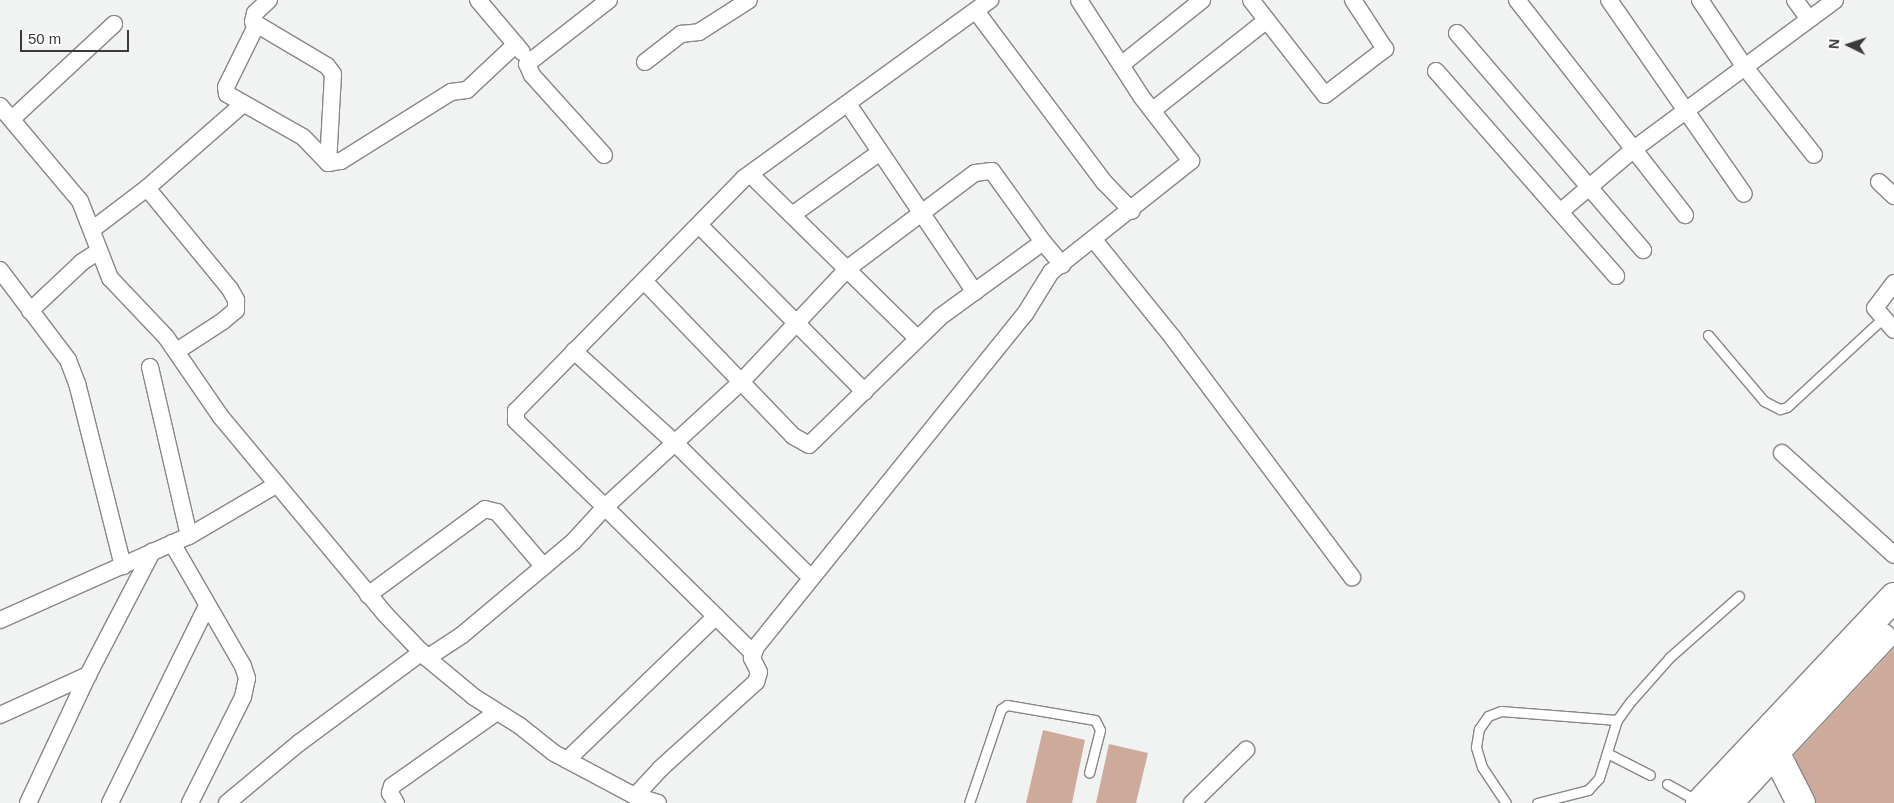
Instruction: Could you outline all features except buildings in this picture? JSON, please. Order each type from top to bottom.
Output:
[{"type":"highway","points":[[1728,803],[1768,745],[1894,597]]},
{"type":"highway","points":[[1700,803],[1768,745],[1894,625]]},
{"type":"highway","points":[[1768,745],[1801,803]]},
{"type":"street","points":[[269,0],[252,18],[257,24],[327,66],[333,74],[328,163]]},
{"type":"street","points":[[478,0],[529,61]]},
{"type":"street","points":[[604,155],[532,75],[528,68],[529,61],[609,0]]},
{"type":"street","points":[[645,62],[682,34],[699,32],[749,0]]},
{"type":"street","points":[[635,796],[660,769],[756,682],[759,672],[754,664],[753,653],[515,416],[600,322],[645,282],[750,174],[990,0]]},
{"type":"street","points":[[753,653],[1025,314],[1051,272],[1132,211],[1192,161],[1121,65],[1079,0]]},
{"type":"street","points":[[1121,65],[1202,0]]},
{"type":"street","points":[[1256,2],[1267,20],[1321,91],[1329,94],[1385,49],[1353,0]]},
{"type":"street","points":[[1517,0],[1685,215]]},
{"type":"street","points":[[1609,0],[1683,111],[1744,194]]},
{"type":"street","points":[[1700,0],[1744,66],[1814,155]]},
{"type":"street","points":[[1795,0],[1808,18]]},
{"type":"street","points":[[1560,212],[1634,149],[1683,111],[1835,0]]},
{"type":"street","points":[[976,10],[1104,182],[1132,211]]},
{"type":"street","points":[[1153,110],[1267,20]]},
{"type":"street","points":[[13,118],[114,24]]},
{"type":"street","points":[[257,24],[226,88],[227,94],[303,136],[328,163]]},
{"type":"street","points":[[1457,33],[1643,250]]},
{"type":"street","points":[[328,163],[341,161],[451,92],[467,90],[516,44]]},
{"type":"street","points":[[1436,71],[1616,276]]},
{"type":"street","points":[[93,229],[147,188],[243,104]]},
{"type":"street","points":[[848,104],[975,292]]},
{"type":"street","points":[[0,106],[13,118],[80,201],[93,229],[99,251],[110,278],[177,351],[221,417],[276,485],[368,595],[424,655],[497,712],[567,760],[635,796],[658,803]]},
{"type":"street","points":[[792,215],[880,152]]},
{"type":"street","points":[[227,803],[299,743],[424,655],[462,635],[544,567],[573,542],[605,507],[742,381],[847,269],[975,172],[985,170],[997,177],[1043,242],[1062,265]]},
{"type":"street","points":[[750,174],[917,338]]},
{"type":"street","points":[[1879,182],[1894,196]]},
{"type":"street","points":[[147,188],[230,289],[238,305],[223,321],[177,351]]},
{"type":"street","points":[[700,225],[864,392]]},
{"type":"street","points":[[1094,240],[1173,338],[1352,577]]},
{"type":"street","points":[[645,282],[803,445],[814,442],[917,338],[1043,242]]},
{"type":"street","points":[[30,311],[82,262],[99,251]]},
{"type":"street","points":[[0,270],[68,360],[77,383],[123,566]]},
{"type":"street","points":[[1894,283],[1877,301],[1875,308],[1882,319],[1894,330]]},
{"type":"street","points":[[574,351],[675,443],[805,572]]},
{"type":"street","points":[[150,367],[189,536]]},
{"type":"street","points":[[1782,453],[1894,554]]},
{"type":"street","points":[[0,620],[189,536],[276,485]]},
{"type":"street","points":[[368,595],[485,509],[497,512],[544,567]]},
{"type":"street","points":[[172,543],[243,666],[247,687],[190,803]]},
{"type":"street","points":[[28,803],[88,674],[152,552]]},
{"type":"street","points":[[110,803],[207,606]]},
{"type":"street","points":[[567,760],[716,616]]},
{"type":"street","points":[[0,715],[88,674]]},
{"type":"street","points":[[396,803],[390,793],[392,786],[497,712]]},
{"type":"street","points":[[1192,803],[1246,750]]},
{"type":"lane","points":[[1708,335],[1764,401],[1780,409],[1787,407],[1882,319]]},
{"type":"lane","points":[[1537,803],[1588,790],[1599,778],[1617,720],[1670,657],[1739,596]]},
{"type":"lane","points":[[969,803],[1001,709],[1007,705],[1095,720],[1100,730],[1089,773]]},
{"type":"lane","points":[[1506,803],[1482,767],[1476,747],[1479,729],[1488,716],[1500,711],[1617,720]]},
{"type":"lane","points":[[1608,753],[1650,775]]},
{"type":"lane","points":[[1667,784],[1700,803]]}]
